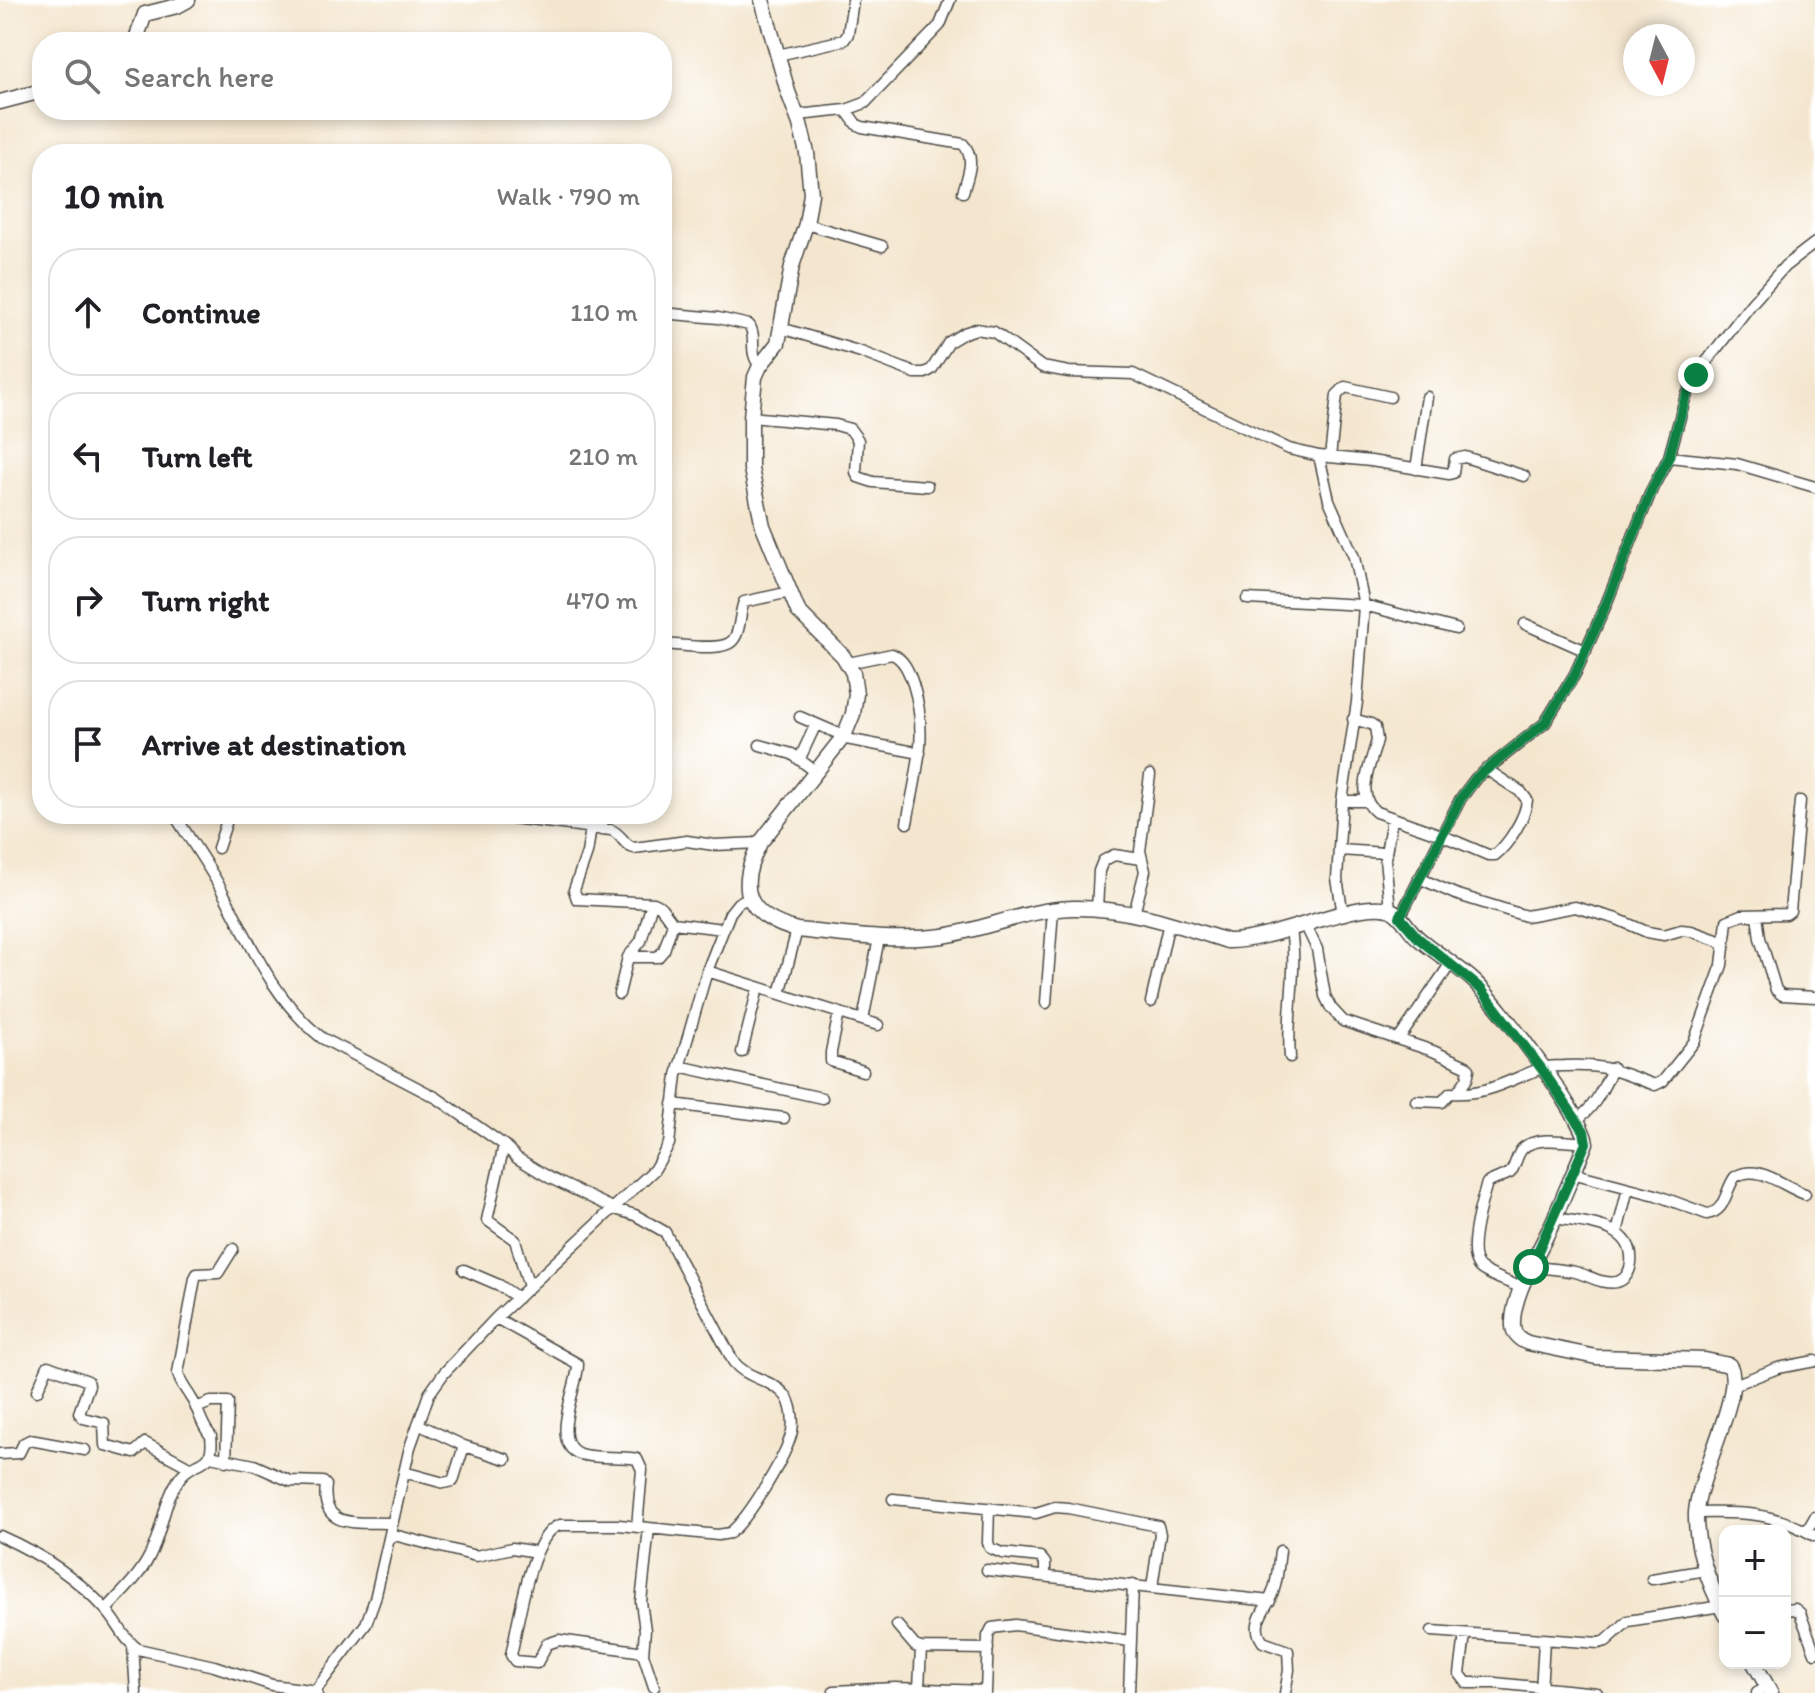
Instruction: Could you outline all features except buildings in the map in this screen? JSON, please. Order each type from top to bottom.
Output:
[{"type":"street","points":[[138,32],[144,7],[177,6],[188,0]]},
{"type":"street","points":[[762,0],[798,115],[811,176],[811,194],[806,224],[792,266],[781,328],[774,350],[760,366],[753,390],[751,469],[754,493],[763,526],[801,616],[818,629],[848,663],[856,694],[853,714],[843,737],[760,843],[748,872],[748,898],[759,913],[782,926],[879,938],[947,935],[1053,910],[1097,910],[1169,922],[1227,941],[1249,941],[1343,914],[1378,908],[1395,913],[1418,938],[1481,989],[1577,1119],[1586,1143],[1522,1288],[1513,1323],[1515,1334],[1519,1339],[1596,1357],[1721,1362],[1733,1370],[1734,1385],[1702,1481],[1696,1513],[1706,1570],[1719,1601]]},
{"type":"street","points":[[778,55],[844,40],[848,34],[853,0]]},
{"type":"street","points":[[798,115],[857,108],[874,95],[940,25],[950,0]]},
{"type":"street","points":[[0,102],[32,94]]},
{"type":"street","points":[[846,110],[862,127],[963,144],[970,152],[971,163],[963,192]]},
{"type":"street","points":[[806,224],[882,246]]},
{"type":"street","points":[[1395,913],[1419,878],[1461,798],[1486,769],[1545,723],[1558,704],[1586,651],[1652,489],[1669,457],[1685,399],[1696,375],[1768,284],[1785,266],[1813,247]]},
{"type":"street","points":[[672,314],[718,318],[749,325],[753,332],[752,352],[760,366]]},
{"type":"street","points":[[781,328],[861,352],[915,373],[932,369],[949,342],[964,333],[976,329],[994,332],[1042,367],[1069,372],[1133,374],[1289,449],[1324,457],[1449,474],[1453,473],[1455,459],[1459,457],[1524,476]]},
{"type":"street","points":[[1343,914],[1338,888],[1342,801],[1359,675],[1364,605],[1354,557],[1329,500],[1324,457],[1340,389],[1345,387],[1390,397]]},
{"type":"street","points":[[1416,469],[1427,397]]},
{"type":"street","points":[[751,417],[850,429],[858,440],[858,477],[873,482],[927,486]]},
{"type":"street","points":[[1669,457],[1737,464],[1815,487]]},
{"type":"street","points":[[672,645],[699,647],[729,643],[735,637],[744,602],[790,592]]},
{"type":"street","points":[[1247,599],[1364,605],[1456,629]]},
{"type":"street","points":[[1525,624],[1586,651]]},
{"type":"street","points":[[848,663],[884,654],[896,655],[910,675],[921,714],[920,753],[907,823]]},
{"type":"street","points":[[800,717],[843,737],[920,753]]},
{"type":"street","points":[[1353,719],[1371,724],[1377,733],[1366,781],[1366,801],[1376,812],[1488,855],[1501,850],[1525,811],[1527,800],[1521,792],[1486,769]]},
{"type":"street","points":[[800,758],[816,724]]},
{"type":"street","points":[[760,745],[786,751],[816,772]]},
{"type":"street","points":[[1134,914],[1145,871],[1140,851],[1150,775]]},
{"type":"street","points":[[1342,801],[1366,801]]},
{"type":"street","points":[[1416,1101],[1442,1102],[1450,1093],[1467,1095],[1504,1085],[1541,1068],[1586,1064],[1613,1068],[1655,1085],[1663,1081],[1694,1042],[1722,965],[1727,921],[1742,915],[1786,914],[1790,911],[1800,801]]},
{"type":"street","points":[[1392,818],[1385,853],[1395,913]]},
{"type":"street","points":[[180,824],[219,886],[244,936],[284,999],[308,1027],[322,1038],[437,1098],[504,1145],[517,1158],[550,1178],[621,1203],[665,1232],[733,1361],[746,1373],[783,1392],[792,1411],[793,1430],[755,1503],[730,1533],[718,1535],[637,1527],[572,1525],[552,1527],[537,1552],[511,1655],[515,1661],[537,1663],[547,1644],[559,1640],[643,1654]]},
{"type":"street","points":[[218,848],[226,824]]},
{"type":"street","points":[[557,824],[619,834],[629,847],[634,848],[687,841],[714,845],[760,843]]},
{"type":"street","points":[[599,824],[574,890],[575,897],[586,901],[652,903],[660,906],[673,923],[723,929]]},
{"type":"street","points":[[1340,850],[1385,853]]},
{"type":"street","points":[[1097,910],[1099,871],[1103,861],[1114,855],[1141,859]]},
{"type":"street","points":[[1419,878],[1455,894],[1526,916],[1575,907],[1617,919],[1647,932],[1664,935],[1681,930],[1691,931],[1725,943]]},
{"type":"street","points":[[0,1536],[63,1570],[106,1610],[133,1646],[145,1652],[231,1671],[272,1685],[316,1692],[366,1624],[375,1599],[404,1472],[429,1394],[444,1373],[496,1318],[621,1203],[654,1170],[663,1156],[669,1144],[679,1066],[707,971],[730,913],[738,903],[748,898]]},
{"type":"street","points":[[619,994],[628,957],[641,941],[652,903]]},
{"type":"street","points":[[1046,1003],[1053,910]]},
{"type":"street","points":[[1757,915],[1760,938],[1776,990],[1782,995],[1815,997]]},
{"type":"street","points":[[1151,1002],[1169,922]]},
{"type":"street","points":[[628,957],[658,957],[664,950],[673,923]]},
{"type":"street","points":[[1306,926],[1317,949],[1322,989],[1331,1008],[1348,1023],[1433,1051],[1466,1066],[1469,1069],[1467,1079],[1457,1093]]},
{"type":"street","points":[[780,994],[797,930]]},
{"type":"street","points":[[1290,1057],[1294,968],[1291,930]]},
{"type":"street","points":[[863,1020],[879,938]]},
{"type":"street","points":[[1399,1039],[1451,963]]},
{"type":"street","points":[[707,971],[878,1025]]},
{"type":"street","points":[[742,1052],[758,988]]},
{"type":"street","points":[[839,1013],[831,1061],[863,1071]]},
{"type":"street","points":[[679,1066],[822,1098]]},
{"type":"street","points":[[1577,1119],[1597,1099],[1613,1068]]},
{"type":"street","points":[[673,1104],[784,1118]]},
{"type":"street","points":[[1522,1288],[1479,1268],[1474,1262],[1473,1251],[1487,1183],[1510,1173],[1522,1149],[1528,1145],[1539,1142],[1586,1143]]},
{"type":"street","points":[[504,1145],[487,1220],[515,1240],[529,1287]]},
{"type":"street","points":[[1572,1173],[1712,1214],[1720,1208],[1731,1182],[1739,1174],[1763,1174],[1805,1194]]},
{"type":"street","points":[[1617,1233],[1628,1188]]},
{"type":"street","points":[[1531,1267],[1575,1272],[1602,1281],[1617,1282],[1627,1274],[1631,1262],[1628,1246],[1617,1233],[1606,1227],[1555,1218]]},
{"type":"street","points":[[106,1610],[149,1556],[167,1502],[180,1477],[191,1468],[203,1464],[210,1456],[211,1436],[202,1426],[178,1373],[195,1278],[197,1274],[218,1273],[233,1249]]},
{"type":"street","points":[[464,1270],[499,1285],[518,1298]]},
{"type":"street","points":[[496,1318],[578,1364],[567,1413],[565,1433],[568,1444],[579,1454],[637,1459],[642,1470],[637,1527]]},
{"type":"street","points":[[1734,1385],[1778,1368],[1815,1361]]},
{"type":"street","points":[[37,1391],[48,1366],[88,1381],[79,1413],[83,1418],[104,1423],[105,1445],[134,1453],[143,1443],[191,1468]]},
{"type":"street","points":[[196,1408],[211,1402],[228,1402],[226,1461]]},
{"type":"street","points":[[418,1424],[464,1446],[506,1459]]},
{"type":"street","points":[[0,1454],[19,1453],[24,1443],[30,1440],[85,1450]]},
{"type":"street","points":[[404,1472],[444,1483],[453,1481],[464,1446]]},
{"type":"street","points":[[210,1456],[254,1465],[290,1481],[325,1483],[325,1507],[339,1519],[390,1528],[476,1556],[512,1548],[537,1552]]},
{"type":"street","points":[[893,1499],[1036,1513],[1055,1507],[1068,1508],[1158,1526],[1160,1534],[1152,1587]]},
{"type":"street","points":[[989,1508],[990,1548],[1002,1553],[1040,1557],[1045,1563],[1045,1576]]},
{"type":"street","points":[[1696,1513],[1760,1514],[1811,1533],[1815,1517]]},
{"type":"street","points":[[649,1528],[641,1602],[645,1630],[643,1654],[654,1687]]},
{"type":"street","points":[[1280,1551],[1270,1601],[1261,1614],[1257,1629],[1263,1642],[1288,1651],[1285,1693]]},
{"type":"street","points":[[987,1570],[1270,1601]]},
{"type":"street","points":[[1652,1579],[1706,1570]]},
{"type":"street","points":[[1129,1693],[1133,1585]]},
{"type":"street","points":[[1791,1609],[1800,1613],[1815,1653]]},
{"type":"street","points":[[1432,1631],[1599,1643],[1606,1641],[1628,1621],[1719,1610]]},
{"type":"street","points":[[897,1625],[915,1646],[921,1648],[988,1649]]},
{"type":"street","points":[[834,1691],[919,1688],[986,1692],[990,1630],[1015,1625],[1130,1641]]},
{"type":"street","points":[[1465,1634],[1460,1674],[1467,1683],[1597,1693]]},
{"type":"street","points":[[1541,1690],[1544,1641]]},
{"type":"street","points":[[133,1646],[136,1693]]},
{"type":"street","points":[[919,1688],[921,1648]]},
{"type":"street","points":[[1756,1669],[1765,1691]]},
{"type":"route","points":[[1531,1267],[1586,1143],[1584,1131],[1506,1019],[1481,989],[1418,938],[1400,917],[1461,798],[1476,778],[1545,723],[1575,674],[1652,489],[1669,457],[1685,399],[1696,375]]}]
